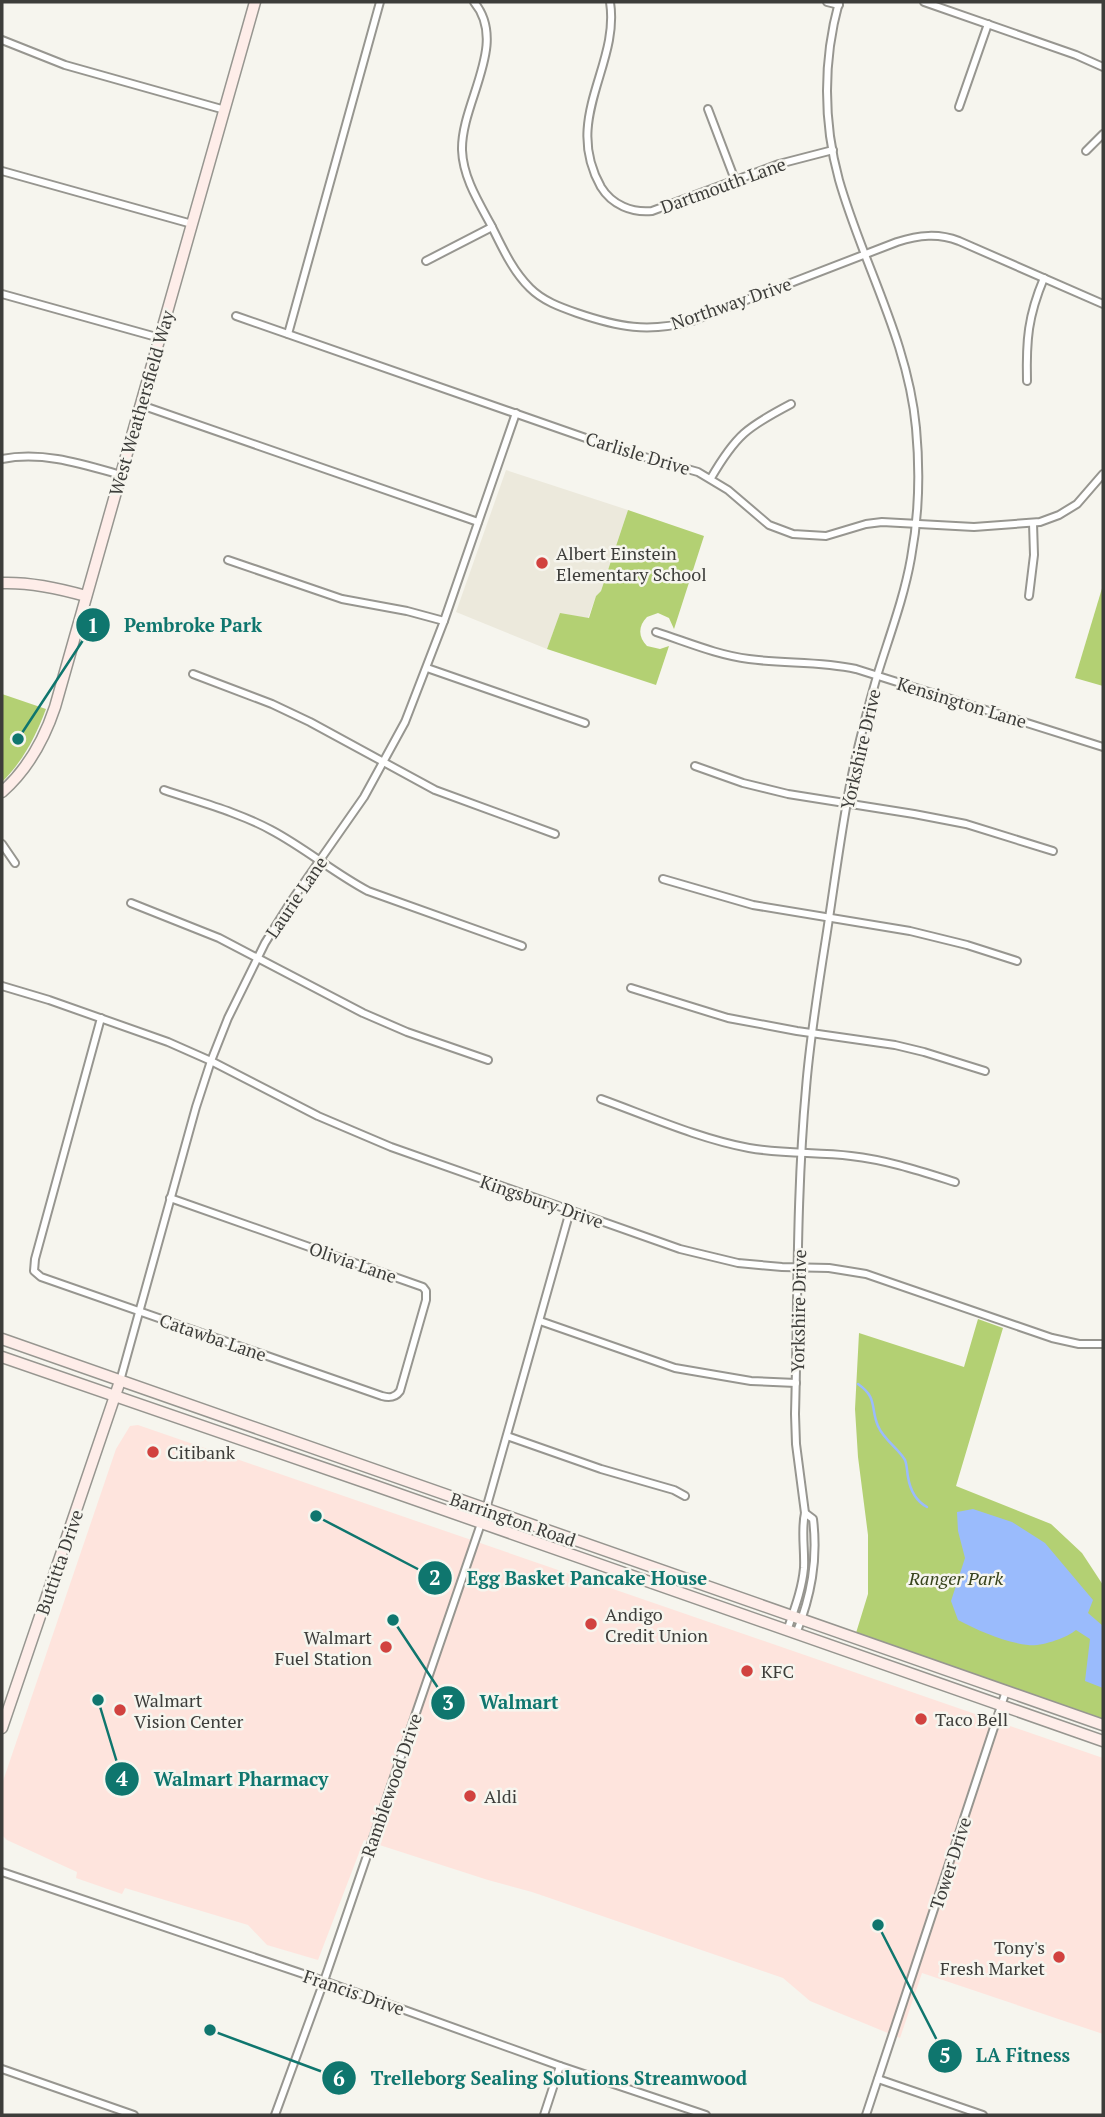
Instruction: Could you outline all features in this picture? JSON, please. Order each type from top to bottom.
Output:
[{"type":"main road","name":"West Weathersfield Way","points":[[2,792],[29,762],[48,727],[255,2]]},
{"type":"main road","points":[[2,583],[20,582],[86,596]]},
{"type":"main road","name":"Barrington Road","points":[[2,1339],[1103,1725]]},
{"type":"main road","name":"Barrington Road","points":[[2,1357],[1103,1741]]},
{"type":"main road","name":"Laurie Lane","points":[[116,1397],[120,1381]]},
{"type":"main road","name":"Buttitta Drive","points":[[2,1727],[116,1397]]},
{"type":"street","points":[[288,334],[380,2]]},
{"type":"street","name":"Northway Drive","points":[[474,2],[485,19],[488,38],[466,124],[462,151],[466,175],[519,276],[542,299],[600,321],[630,328],[660,327],[692,321],[909,238],[927,235],[944,236],[959,241],[1103,304]]},
{"type":"street","name":"Dartmouth Lane","points":[[610,2],[610,34],[587,129],[593,165],[603,190],[624,207],[652,211],[787,161],[833,150]]},
{"type":"street","points":[[827,2],[839,3]]},
{"type":"street","points":[[924,2],[1086,58],[1103,67]]},
{"type":"street","name":"Yorkshire Drive","points":[[797,1618],[805,1551],[805,1513],[796,1444],[796,1384],[806,1086],[847,803],[858,744],[911,560],[919,463],[911,388],[897,335],[841,185],[833,150],[827,109],[827,80],[839,3]]},
{"type":"street","points":[[959,107],[988,24]]},
{"type":"street","points":[[2,40],[65,65],[225,110]]},
{"type":"street","points":[[708,109],[735,180]]},
{"type":"street","points":[[1086,151],[1103,134]]},
{"type":"street","points":[[2,171],[192,224]]},
{"type":"street","points":[[426,261],[492,227]]},
{"type":"street","points":[[1027,381],[1026,346],[1030,319],[1044,278]]},
{"type":"street","points":[[2,294],[160,338]]},
{"type":"street","name":"Carlisle Drive","points":[[236,316],[632,453],[687,468],[728,489],[769,525],[793,534],[826,536],[882,522],[974,527],[1033,523],[1059,515],[1077,504],[1103,474]]},
{"type":"street","points":[[711,478],[738,437],[759,420],[791,404]]},
{"type":"street","points":[[141,405],[478,522]]},
{"type":"street","name":"Laurie Lane","points":[[120,1381],[195,1107],[228,1018],[257,957],[292,900],[365,797],[405,722],[444,621],[516,413]]},
{"type":"street","points":[[2,459],[63,458],[121,475]]},
{"type":"street","points":[[1029,596],[1034,555],[1033,523]]},
{"type":"street","points":[[228,560],[342,600],[407,611],[444,621]]},
{"type":"street","name":"Kensington Lane","points":[[656,632],[738,658],[831,664],[878,675],[1103,747]]},
{"type":"street","points":[[427,667],[585,723]]},
{"type":"street","points":[[193,674],[272,704],[310,722],[384,764],[448,795],[555,834]]},
{"type":"street","points":[[695,766],[765,788],[966,824],[1053,851]]},
{"type":"street","points":[[164,790],[259,824],[345,878],[379,895],[522,946]]},
{"type":"street","points":[[2,844],[15,863]]},
{"type":"street","points":[[663,879],[753,905],[920,933],[1017,961]]},
{"type":"street","points":[[131,903],[198,929],[363,1013],[488,1060]]},
{"type":"street","name":"Kingsbury Drive","points":[[2,986],[168,1042],[211,1060],[289,1102],[361,1136],[706,1257],[757,1265],[829,1268],[866,1274],[1052,1338],[1103,1344]]},
{"type":"street","points":[[631,988],[728,1018],[812,1034],[895,1045],[985,1072]]},
{"type":"street","name":"Catawba Lane","points":[[101,1018],[35,1259],[34,1271],[41,1276],[139,1311],[382,1396],[394,1397]]},
{"type":"street","points":[[601,1099],[726,1143],[756,1149],[877,1160],[955,1182]]},
{"type":"street","name":"Olivia Lane","points":[[170,1198],[423,1287],[426,1300],[400,1391],[394,1397]]},
{"type":"street","name":"Ramblewood Drive","points":[[275,2115],[324,1982],[486,1509],[570,1210]]},
{"type":"street","points":[[540,1321],[675,1367],[751,1381],[796,1384]]},
{"type":"street","points":[[507,1436],[601,1469],[674,1490],[685,1496]]},
{"type":"street","name":"Yorkshire Drive","points":[[791,1633],[810,1595],[815,1564],[813,1519],[805,1513]]},
{"type":"street","name":"Tower Drive","points":[[866,2115],[1006,1691]]},
{"type":"street","name":"Francis Drive","points":[[2,1872],[706,2115]]},
{"type":"street","points":[[544,2115],[561,2066]]},
{"type":"street","points":[[2,2069],[134,2115]]},
{"type":"street","points":[[878,2079],[983,2115]]},
{"type":"shaded area","name":"Albert Einstein Elementary School","points":[[506,470],[628,510],[601,591],[596,596],[588,618],[560,614],[547,649],[456,612]]},
{"type":"shaded area","points":[[138,1425],[1103,1758],[1103,2034],[922,1973],[900,2038],[810,2001],[783,1978],[532,1892],[364,1840],[318,1960],[267,1945],[248,1925],[125,1888],[122,1894],[76,1878],[77,1872],[7,1840],[2,1835],[2,1784],[116,1449],[130,1426]]},
{"type":"green space","points":[[628,510],[704,536],[674,629],[669,618],[658,613],[647,617],[641,628],[642,639],[647,646],[660,649],[669,646],[656,685],[547,649],[560,613],[589,618],[596,596],[601,591]]},
{"type":"green space","points":[[1103,585],[1103,686],[1075,678]]},
{"type":"green space","points":[[2,694],[46,709],[28,748],[2,782]]},
{"type":"green space","name":"Ranger Park","points":[[978,1319],[1003,1328],[956,1486],[1051,1524],[1082,1553],[1103,1585],[1103,1719],[856,1633],[868,1594],[868,1535],[855,1409],[859,1333],[964,1367]]},
{"type":"water","points":[[973,1509],[1012,1522],[1045,1543],[1093,1600],[1088,1613],[1103,1626],[1103,1688],[1085,1681],[1090,1639],[1076,1630],[1053,1641],[1028,1645],[992,1636],[958,1620],[951,1601],[965,1558],[958,1531],[957,1512]]},
{"type":"waterway","points":[[858,1384],[871,1398],[881,1431],[905,1460],[914,1494],[927,1507]]},
{"type":"place","name":"Albert Einstein Elementary School","points":[[542,563]]},
{"type":"place","name":"Pembroke Park","points":[[18,739]]},
{"type":"place","name":"Citibank","points":[[153,1452]]},
{"type":"place","name":"Egg Basket Pancake House","points":[[316,1516]]},
{"type":"place","name":"Walmart","points":[[393,1620]]},
{"type":"place","name":"Andigo Credit Union","points":[[591,1624]]},
{"type":"place","name":"Walmart Fuel Station","points":[[386,1647]]},
{"type":"place","name":"KFC","points":[[747,1671]]},
{"type":"place","name":"Walmart Pharmacy","points":[[98,1700]]},
{"type":"place","name":"Walmart Vision Center","points":[[120,1710]]},
{"type":"place","name":"Taco Bell","points":[[921,1719]]},
{"type":"place","name":"Aldi","points":[[470,1796]]},
{"type":"place","name":"LA Fitness","points":[[878,1925]]},
{"type":"place","name":"Tony's Fresh Market","points":[[1059,1957]]},
{"type":"place","name":"Trelleborg Sealing Solutions Streamwood","points":[[210,2030]]}]
